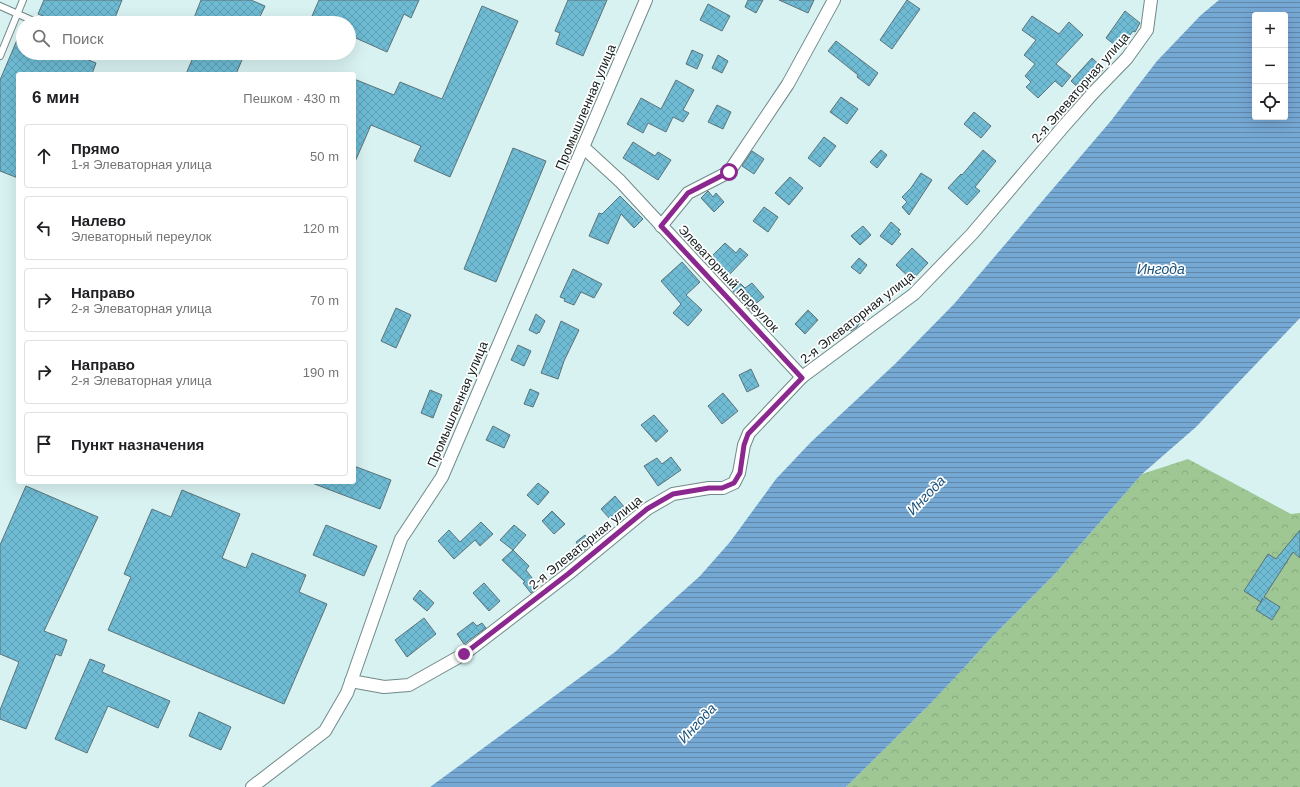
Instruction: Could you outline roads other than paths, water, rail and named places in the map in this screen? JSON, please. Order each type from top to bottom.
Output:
[{"type":"street","name":"Промышленная улица","points":[[252,787],[325,732],[347,693],[401,539],[442,477],[646,0]]},
{"type":"street","points":[[661,226],[688,193],[729,172],[788,84],[834,0]]},
{"type":"street","name":"2-я Элеваторная улица","points":[[351,681],[384,687],[409,685],[464,654],[568,574],[647,509],[673,494],[709,488],[722,488],[734,483],[740,473],[744,445],[748,434],[802,378],[914,294],[972,234],[1063,127],[1127,58],[1146,30],[1151,0]]},
{"type":"street","name":"Элеваторный переулок","points":[[583,147],[620,181],[802,378]]},
{"type":"lane","points":[[18,14],[23,0]]},
{"type":"lane","points":[[0,6],[22,16]]},
{"type":"lane","points":[[0,56],[16,19]]},
{"type":"water","name":"Ингода","points":[[1219,0],[1300,0],[1300,318],[1196,427],[1142,474],[1053,576],[992,637],[931,703],[846,787],[430,787],[615,652],[700,576],[730,542],[776,479],[811,442],[895,364],[954,304],[1110,122],[1157,61],[1201,15]]}]
